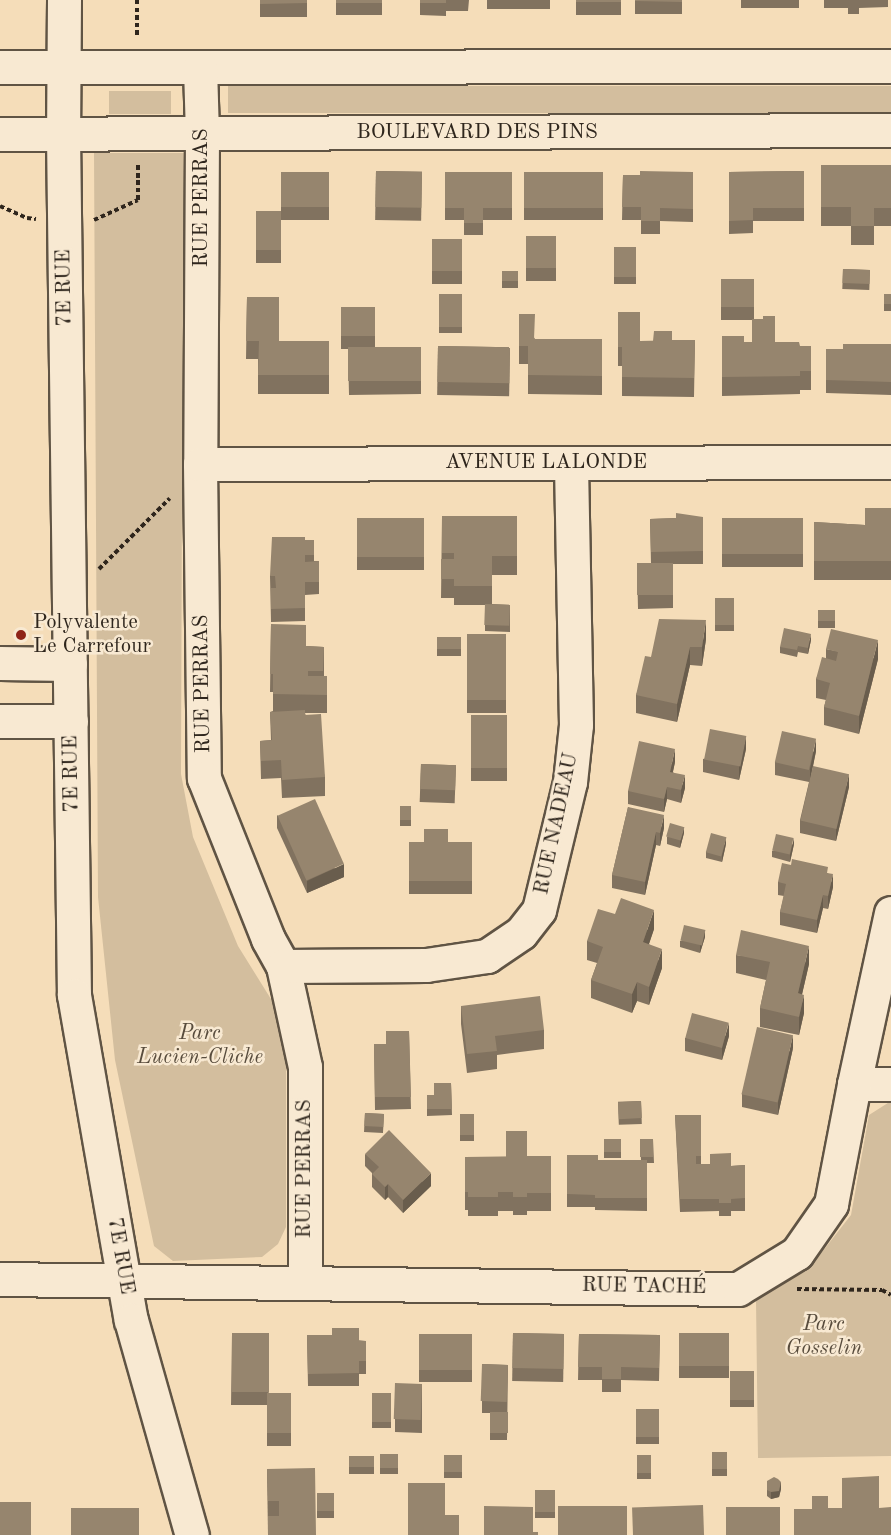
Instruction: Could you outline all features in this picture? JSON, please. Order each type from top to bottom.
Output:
[{"type":"street","name":"7E RUE","points":[[64,0],[63,134],[74,995],[123,1281],[192,1535]]},
{"type":"street","points":[[0,67],[891,66]]},
{"type":"street","name":"RUE PERRAS","points":[[200,67],[202,134],[200,464],[204,778],[268,939],[283,966],[305,1067],[305,1283]]},
{"type":"street","name":"BOULEVARD DES PINS","points":[[0,134],[891,130]]},
{"type":"street","name":"AVENUE LALONDE","points":[[200,464],[891,462]]},
{"type":"street","name":"RUE NADEAU","points":[[283,966],[426,965],[487,956],[521,933],[540,910],[570,782],[576,724],[571,463]]},
{"type":"street","points":[[0,663],[70,664]]},
{"type":"street","points":[[0,721],[71,721]]},
{"type":"street","name":"RUE TACHÉ","points":[[0,1279],[738,1288],[797,1253],[831,1204],[891,913]]},
{"type":"street","points":[[854,1084],[891,1084]]},
{"type":"path","points":[[0,206],[27,218],[65,220]]},
{"type":"path","points":[[69,594],[96,572],[200,464]]},
{"type":"path","points":[[786,1289],[882,1290],[891,1295]]},
{"type":"green space","points":[[228,86],[891,86],[891,113],[228,113]]},
{"type":"green space","points":[[109,91],[171,91],[171,114],[109,114]]},
{"type":"green space","name":"Parc Lucien-Cliche","points":[[94,153],[189,153],[182,486],[181,774],[193,837],[238,946],[279,1012],[286,1039],[286,1227],[278,1244],[262,1257],[173,1261],[154,1246],[115,1060],[98,897]]},
{"type":"green space","name":"Parc Gosselin","points":[[891,1101],[891,1456],[758,1458],[756,1301],[763,1294],[808,1270],[851,1215],[869,1115]]},
{"type":"building","points":[[260,0],[307,0],[307,3],[260,4]]},
{"type":"building","points":[[336,0],[382,0],[382,3],[336,3]]},
{"type":"building","points":[[420,0],[446,0],[446,3],[420,3]]},
{"type":"building","points":[[576,0],[621,0],[621,2],[576,2]]},
{"type":"building","points":[[682,0],[682,2],[635,1]]},
{"type":"building","points":[[821,165],[891,165],[891,208],[874,208],[874,226],[851,226],[851,207],[821,207]]},
{"type":"building","points":[[376,171],[422,172],[421,208],[375,207]]},
{"type":"building","points":[[640,171],[693,172],[693,209],[660,208],[660,221],[641,221],[641,207],[622,207],[623,175],[640,175]]},
{"type":"building","points":[[804,171],[804,208],[753,208],[753,220],[729,221],[729,172]]},
{"type":"building","points":[[281,172],[329,172],[329,207],[281,207]]},
{"type":"building","points":[[445,172],[512,172],[512,208],[483,208],[483,223],[464,223],[464,208],[445,208]]},
{"type":"building","points":[[524,172],[603,172],[603,208],[524,208]]},
{"type":"building","points":[[256,211],[281,211],[281,250],[256,250]]},
{"type":"building","points":[[526,236],[556,236],[556,268],[526,268]]},
{"type":"building","points":[[432,239],[462,239],[462,271],[432,271]]},
{"type":"building","points":[[614,247],[636,247],[636,277],[614,277]]},
{"type":"building","points":[[843,269],[870,270],[869,284],[843,283]]},
{"type":"building","points":[[502,271],[518,271],[518,281],[502,281]]},
{"type":"building","points":[[721,279],[754,279],[754,307],[721,307]]},
{"type":"building","points":[[439,294],[462,294],[462,327],[439,327]]},
{"type":"building","points":[[884,294],[891,294],[891,304],[884,304]]},
{"type":"building","points":[[247,297],[279,297],[279,341],[329,341],[329,375],[258,375],[259,341],[246,341]]},
{"type":"building","points":[[341,307],[375,307],[375,336],[341,336]]},
{"type":"building","points":[[618,312],[640,312],[640,341],[653,341],[654,331],[672,331],[672,340],[695,340],[694,378],[622,377],[622,347],[618,347]]},
{"type":"building","points":[[519,314],[535,314],[534,339],[602,339],[602,376],[528,375],[528,346],[519,346]]},
{"type":"building","points":[[763,316],[775,316],[775,342],[799,342],[800,346],[811,346],[811,371],[800,371],[800,376],[722,377],[722,336],[744,336],[744,342],[752,342],[752,319],[763,319]]},
{"type":"building","points":[[843,344],[891,344],[891,382],[826,380],[826,349],[843,349]]},
{"type":"building","points":[[438,346],[510,347],[509,383],[437,382]]},
{"type":"building","points":[[348,347],[421,347],[421,381],[348,381]]},
{"type":"building","points":[[865,508],[891,508],[891,561],[814,561],[814,522],[865,525]]},
{"type":"building","points":[[676,513],[703,517],[703,551],[651,552],[650,519],[676,518]]},
{"type":"building","points":[[442,516],[517,516],[517,556],[492,556],[492,586],[454,586],[454,579],[441,579],[441,559],[454,559],[454,553],[442,553]]},
{"type":"building","points":[[357,518],[424,518],[424,557],[357,557]]},
{"type":"building","points":[[722,518],[803,518],[803,554],[722,554]]},
{"type":"building","points":[[272,537],[305,537],[305,540],[314,540],[314,555],[305,555],[305,562],[319,561],[319,582],[305,582],[305,608],[271,609],[271,588],[276,588],[275,576],[270,576]]},
{"type":"building","points":[[637,563],[673,563],[673,595],[637,595]]},
{"type":"building","points":[[715,598],[734,598],[734,625],[715,625]]},
{"type":"building","points":[[485,604],[510,605],[509,626],[484,625]]},
{"type":"building","points":[[818,610],[835,610],[835,621],[818,621]]},
{"type":"building","points":[[659,619],[706,620],[702,647],[690,647],[677,704],[636,695],[645,656],[651,657]]},
{"type":"building","points":[[271,624],[306,625],[306,646],[324,647],[323,671],[308,671],[308,676],[327,676],[327,695],[273,694],[273,674],[270,674]]},
{"type":"building","points":[[784,628],[811,634],[808,648],[798,646],[797,650],[780,647]]},
{"type":"building","points":[[831,629],[878,640],[859,716],[824,707],[830,683],[816,679],[822,657],[836,661],[838,652],[826,649]]},
{"type":"building","points":[[467,634],[506,634],[506,700],[467,700]]},
{"type":"building","points":[[437,637],[461,637],[461,649],[437,649]]},
{"type":"building","points":[[305,710],[305,715],[321,714],[325,777],[282,780],[281,760],[261,761],[260,741],[272,740],[270,712]]},
{"type":"building","points":[[471,715],[507,715],[507,768],[471,768]]},
{"type":"building","points":[[710,729],[746,736],[740,766],[704,759]]},
{"type":"building","points":[[782,731],[816,739],[809,770],[775,762]]},
{"type":"building","points":[[639,741],[675,749],[670,772],[685,775],[681,790],[667,787],[664,799],[628,791]]},
{"type":"building","points":[[421,764],[456,765],[455,790],[420,789]]},
{"type":"building","points":[[813,766],[849,774],[836,829],[800,821]]},
{"type":"building","points":[[315,799],[344,864],[306,881],[278,816]]},
{"type":"building","points":[[400,806],[411,806],[411,820],[400,820]]},
{"type":"building","points":[[628,807],[664,815],[660,833],[656,832],[645,882],[612,875]]},
{"type":"building","points":[[670,823],[684,827],[681,841],[666,836]]},
{"type":"building","points":[[424,829],[448,829],[448,842],[472,842],[472,881],[409,881],[409,842],[424,842]]},
{"type":"building","points":[[711,833],[726,837],[721,856],[706,852]]},
{"type":"building","points":[[776,834],[794,838],[790,855],[772,851]]},
{"type":"building","points":[[792,859],[828,867],[827,873],[833,874],[828,896],[823,895],[817,920],[780,912],[786,884],[778,882],[782,863],[791,865]]},
{"type":"building","points":[[621,898],[654,910],[643,942],[662,949],[649,987],[637,982],[632,994],[591,980],[603,947],[587,941],[598,909],[615,914]]},
{"type":"building","points":[[684,925],[705,930],[702,946],[680,941]]},
{"type":"building","points":[[741,930],[809,946],[798,993],[804,995],[799,1017],[760,1008],[770,962],[736,955]]},
{"type":"building","points":[[540,996],[544,1030],[495,1036],[497,1051],[467,1054],[461,1006]]},
{"type":"building","points":[[692,1013],[729,1023],[722,1048],[685,1038]]},
{"type":"building","points":[[757,1027],[793,1035],[778,1103],[741,1094]]},
{"type":"building","points":[[386,1031],[409,1031],[411,1097],[375,1097],[374,1044],[386,1044]]},
{"type":"building","points":[[434,1083],[451,1083],[452,1109],[427,1109],[427,1095],[434,1095]]},
{"type":"building","points":[[641,1101],[642,1118],[619,1119],[618,1102]]},
{"type":"building","points":[[365,1113],[384,1114],[383,1127],[364,1126]]},
{"type":"building","points":[[460,1114],[474,1114],[474,1135],[460,1135]]},
{"type":"building","points":[[675,1115],[701,1115],[701,1156],[696,1156],[696,1164],[710,1164],[710,1154],[731,1153],[731,1166],[745,1165],[745,1198],[731,1199],[731,1203],[719,1203],[719,1199],[680,1199]]},
{"type":"building","points":[[389,1130],[431,1173],[403,1200],[388,1184],[385,1187],[372,1174],[379,1167],[365,1154]]},
{"type":"building","points":[[506,1131],[527,1131],[527,1156],[551,1156],[551,1193],[527,1193],[527,1197],[513,1197],[513,1192],[498,1192],[498,1197],[468,1197],[468,1192],[465,1192],[465,1157],[506,1157]]},
{"type":"building","points":[[604,1139],[621,1139],[621,1152],[604,1152]]},
{"type":"building","points":[[640,1139],[653,1139],[653,1157],[640,1157]]},
{"type":"building","points":[[567,1155],[598,1155],[598,1160],[647,1160],[647,1198],[595,1198],[595,1195],[567,1194]]},
{"type":"building","points":[[332,1328],[359,1328],[359,1341],[366,1341],[366,1361],[359,1361],[359,1373],[308,1374],[307,1335],[332,1335]]},
{"type":"building","points":[[232,1333],[269,1333],[269,1392],[232,1392]]},
{"type":"building","points":[[513,1333],[564,1334],[563,1369],[512,1368]]},
{"type":"building","points":[[679,1333],[729,1333],[729,1366],[679,1366]]},
{"type":"building","points":[[419,1334],[472,1334],[472,1370],[419,1370]]},
{"type":"building","points":[[579,1334],[660,1335],[659,1368],[621,1367],[621,1379],[602,1379],[602,1367],[578,1367]]},
{"type":"building","points":[[482,1364],[508,1365],[507,1402],[481,1401]]},
{"type":"building","points":[[730,1371],[754,1371],[754,1400],[730,1400]]},
{"type":"building","points":[[395,1383],[422,1384],[421,1420],[394,1419]]},
{"type":"building","points":[[267,1393],[291,1393],[291,1433],[267,1433]]},
{"type":"building","points":[[372,1393],[391,1393],[391,1422],[372,1422]]},
{"type":"building","points":[[636,1409],[659,1409],[659,1437],[636,1437]]},
{"type":"building","points":[[490,1412],[508,1412],[508,1433],[490,1433]]},
{"type":"building","points":[[712,1452],[727,1452],[727,1469],[712,1469]]},
{"type":"building","points":[[380,1454],[398,1454],[398,1468],[380,1468]]},
{"type":"building","points":[[444,1455],[462,1455],[462,1472],[444,1472]]},
{"type":"building","points":[[637,1455],[651,1455],[651,1473],[637,1473]]},
{"type":"building","points":[[349,1456],[374,1456],[374,1467],[349,1467]]},
{"type":"building","points":[[315,1468],[316,1535],[268,1535],[268,1516],[279,1516],[279,1501],[268,1501],[267,1469]]},
{"type":"building","points":[[879,1476],[879,1508],[891,1507],[891,1535],[794,1535],[794,1509],[812,1509],[812,1496],[828,1496],[828,1508],[842,1508],[842,1478]]},
{"type":"building","points":[[774,1477],[781,1482],[779,1491],[771,1492],[767,1490],[767,1481]]},
{"type":"building","points":[[408,1483],[445,1483],[445,1515],[459,1515],[459,1535],[408,1535]]},
{"type":"building","points":[[535,1490],[555,1490],[555,1512],[535,1512]]},
{"type":"building","points":[[317,1493],[334,1493],[334,1511],[317,1511]]},
{"type":"building","points":[[0,1502],[31,1502],[31,1535],[0,1535]]},
{"type":"building","points":[[703,1505],[704,1535],[633,1535],[632,1507]]},
{"type":"building","points":[[484,1506],[533,1507],[533,1532],[538,1532],[538,1535],[484,1535]]},
{"type":"building","points":[[558,1506],[627,1506],[627,1535],[558,1535]]},
{"type":"building","points":[[726,1507],[780,1507],[780,1535],[726,1535]]},
{"type":"building","points":[[71,1508],[139,1508],[139,1535],[71,1535]]},
{"type":"place","name":"Polyvalente Le Carrefour","points":[[21,635]]}]
